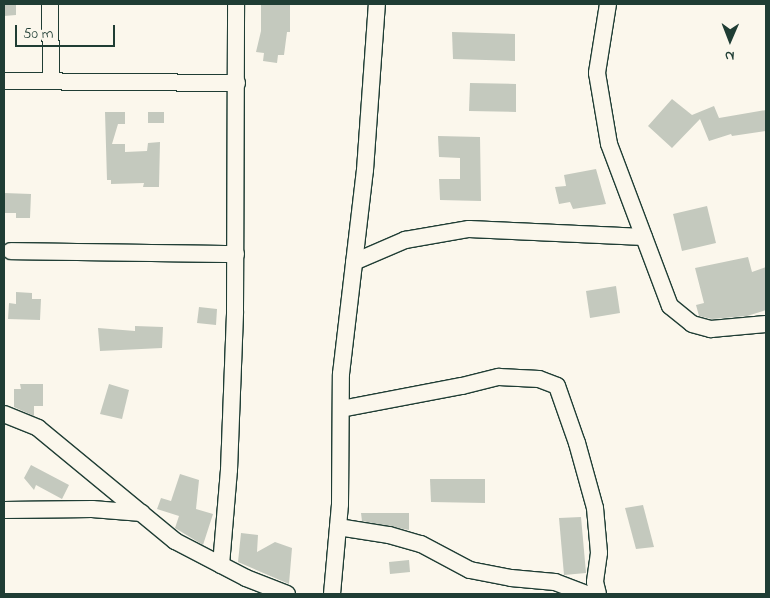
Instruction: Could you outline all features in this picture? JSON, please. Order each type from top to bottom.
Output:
[{"type":"street","points":[[50,4],[51,80]]},
{"type":"street","points":[[221,565],[229,470],[236,254],[236,4]]},
{"type":"street","points":[[332,594],[338,528],[341,374],[365,170],[377,4]]},
{"type":"street","points":[[608,4],[597,73],[609,144],[670,306],[692,324],[711,329],[766,324]]},
{"type":"street","points":[[4,81],[236,82]]},
{"type":"street","points":[[354,262],[405,240],[469,229],[644,238]]},
{"type":"street","points":[[12,251],[236,254]]},
{"type":"street","points":[[341,409],[499,377],[539,379],[557,386],[577,443],[595,508],[599,553],[595,582],[598,594]]},
{"type":"street","points":[[4,414],[38,428],[175,541],[246,578],[286,594]]},
{"type":"street","points":[[4,510],[92,509],[142,513]]},
{"type":"street","points":[[338,528],[389,535],[421,544],[470,570],[511,578],[555,582],[586,594]]},
{"type":"building","points":[[4,4],[16,4],[16,15],[4,16]]},
{"type":"building","points":[[261,4],[290,4],[290,32],[287,32],[284,55],[278,55],[277,63],[263,61],[264,53],[256,52],[261,31]]},
{"type":"building","points":[[452,32],[515,34],[515,61],[453,59]]},
{"type":"building","points":[[470,83],[516,84],[516,112],[469,111]]},
{"type":"building","points":[[672,99],[692,115],[714,106],[719,118],[766,110],[766,131],[732,136],[731,134],[709,141],[700,119],[672,148],[648,126]]},
{"type":"building","points":[[105,112],[125,112],[125,124],[118,124],[112,144],[125,144],[125,152],[147,151],[148,143],[160,142],[159,187],[143,187],[144,183],[111,184],[111,180],[107,180]]},
{"type":"building","points":[[148,112],[164,112],[164,123],[148,123]]},
{"type":"building","points":[[438,136],[480,137],[481,201],[440,200],[439,179],[460,179],[460,158],[439,157]]},
{"type":"building","points":[[596,169],[606,204],[573,209],[570,202],[559,204],[555,187],[566,186],[564,175]]},
{"type":"building","points":[[4,193],[31,194],[30,218],[16,218],[16,213],[4,213]]},
{"type":"building","points":[[707,206],[716,243],[682,251],[673,214]]},
{"type":"building","points":[[748,257],[752,272],[766,267],[766,310],[747,316],[712,319],[699,316],[696,305],[704,303],[695,268]]},
{"type":"building","points":[[616,286],[620,313],[590,318],[586,291]]},
{"type":"building","points":[[16,292],[32,293],[32,299],[41,299],[40,320],[8,319],[9,303],[16,304]]},
{"type":"building","points":[[199,307],[217,309],[216,325],[197,323]]},
{"type":"building","points":[[135,326],[163,327],[162,348],[100,351],[98,328],[135,331]]},
{"type":"building","points":[[20,384],[43,384],[43,406],[34,406],[34,416],[14,407],[14,389],[21,389]]},
{"type":"building","points":[[109,384],[129,390],[122,419],[100,414]]},
{"type":"building","points":[[31,465],[69,485],[62,499],[36,485],[34,490],[24,478]]},
{"type":"building","points":[[180,474],[199,480],[196,509],[213,514],[203,545],[175,528],[179,516],[157,509],[161,498],[171,501]]},
{"type":"building","points":[[430,479],[485,479],[485,503],[431,502]]},
{"type":"building","points":[[643,505],[654,547],[636,549],[625,508]]},
{"type":"building","points":[[361,513],[409,513],[409,530],[362,521]]},
{"type":"building","points":[[581,517],[586,573],[564,575],[559,518]]},
{"type":"building","points":[[241,533],[258,535],[257,552],[275,542],[292,548],[289,584],[238,562]]},
{"type":"building","points":[[409,560],[410,572],[390,574],[389,562]]}]
